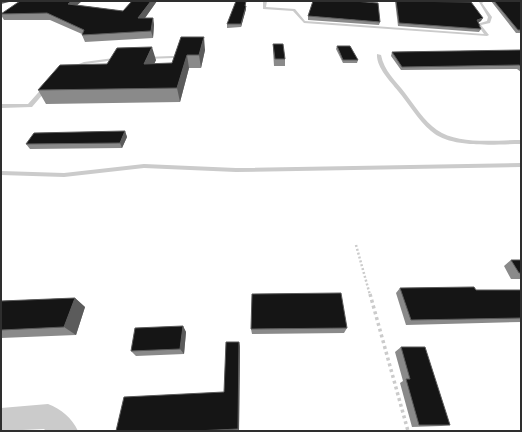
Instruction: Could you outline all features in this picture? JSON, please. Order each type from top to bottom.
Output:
[{"type":"street","points":[[1,420],[48,416],[65,431]]},
{"type":"lane","points":[[265,1],[264,8],[294,10],[304,22],[486,35],[479,24],[489,22],[490,17],[480,3],[483,1]]},
{"type":"lane","points":[[379,55],[380,62],[388,74],[420,116],[439,134],[459,141],[521,142]]},
{"type":"lane","points":[[136,58],[172,57]]},
{"type":"lane","points":[[65,70],[84,63],[114,58],[128,58]]},
{"type":"lane","points":[[1,106],[30,106],[49,84]]},
{"type":"lane","points":[[1,173],[64,175],[144,166],[236,170],[521,165]]},
{"type":"path","points":[[356,245],[408,431]]},
{"type":"building","points":[[20,1],[72,1],[68,4],[123,11],[132,1],[151,1],[138,18],[153,18],[151,31],[82,35],[84,30],[47,13],[1,14]]},
{"type":"building","points":[[236,1],[246,1],[241,24],[227,24]]},
{"type":"building","points":[[313,1],[354,1],[378,3],[380,22],[308,16]]},
{"type":"building","points":[[396,1],[471,2],[483,18],[477,20],[481,29],[399,23]]},
{"type":"building","points":[[494,1],[521,1],[521,30],[518,30]]},
{"type":"building","points":[[181,37],[204,37],[199,55],[187,55],[177,88],[38,90],[60,65],[107,64],[117,48],[152,47],[144,64],[172,63]]},
{"type":"building","points":[[273,44],[283,44],[285,59],[275,59]]},
{"type":"building","points":[[337,46],[350,46],[358,60],[343,60]]},
{"type":"building","points":[[521,50],[521,66],[402,67],[392,52]]},
{"type":"building","points":[[125,131],[120,143],[26,144],[34,133]]},
{"type":"building","points":[[511,260],[521,260],[521,273],[519,273]]},
{"type":"building","points":[[474,287],[476,290],[521,290],[521,318],[411,320],[400,288]]},
{"type":"building","points":[[341,293],[347,328],[251,329],[252,294]]},
{"type":"building","points":[[75,298],[64,327],[1,330],[1,301]]},
{"type":"building","points":[[183,326],[180,349],[131,351],[135,328]]},
{"type":"building","points":[[226,342],[239,342],[238,429],[195,431],[116,431],[124,397],[224,392]]},
{"type":"building","points":[[401,347],[425,347],[450,425],[419,425],[406,379],[410,379]]}]
